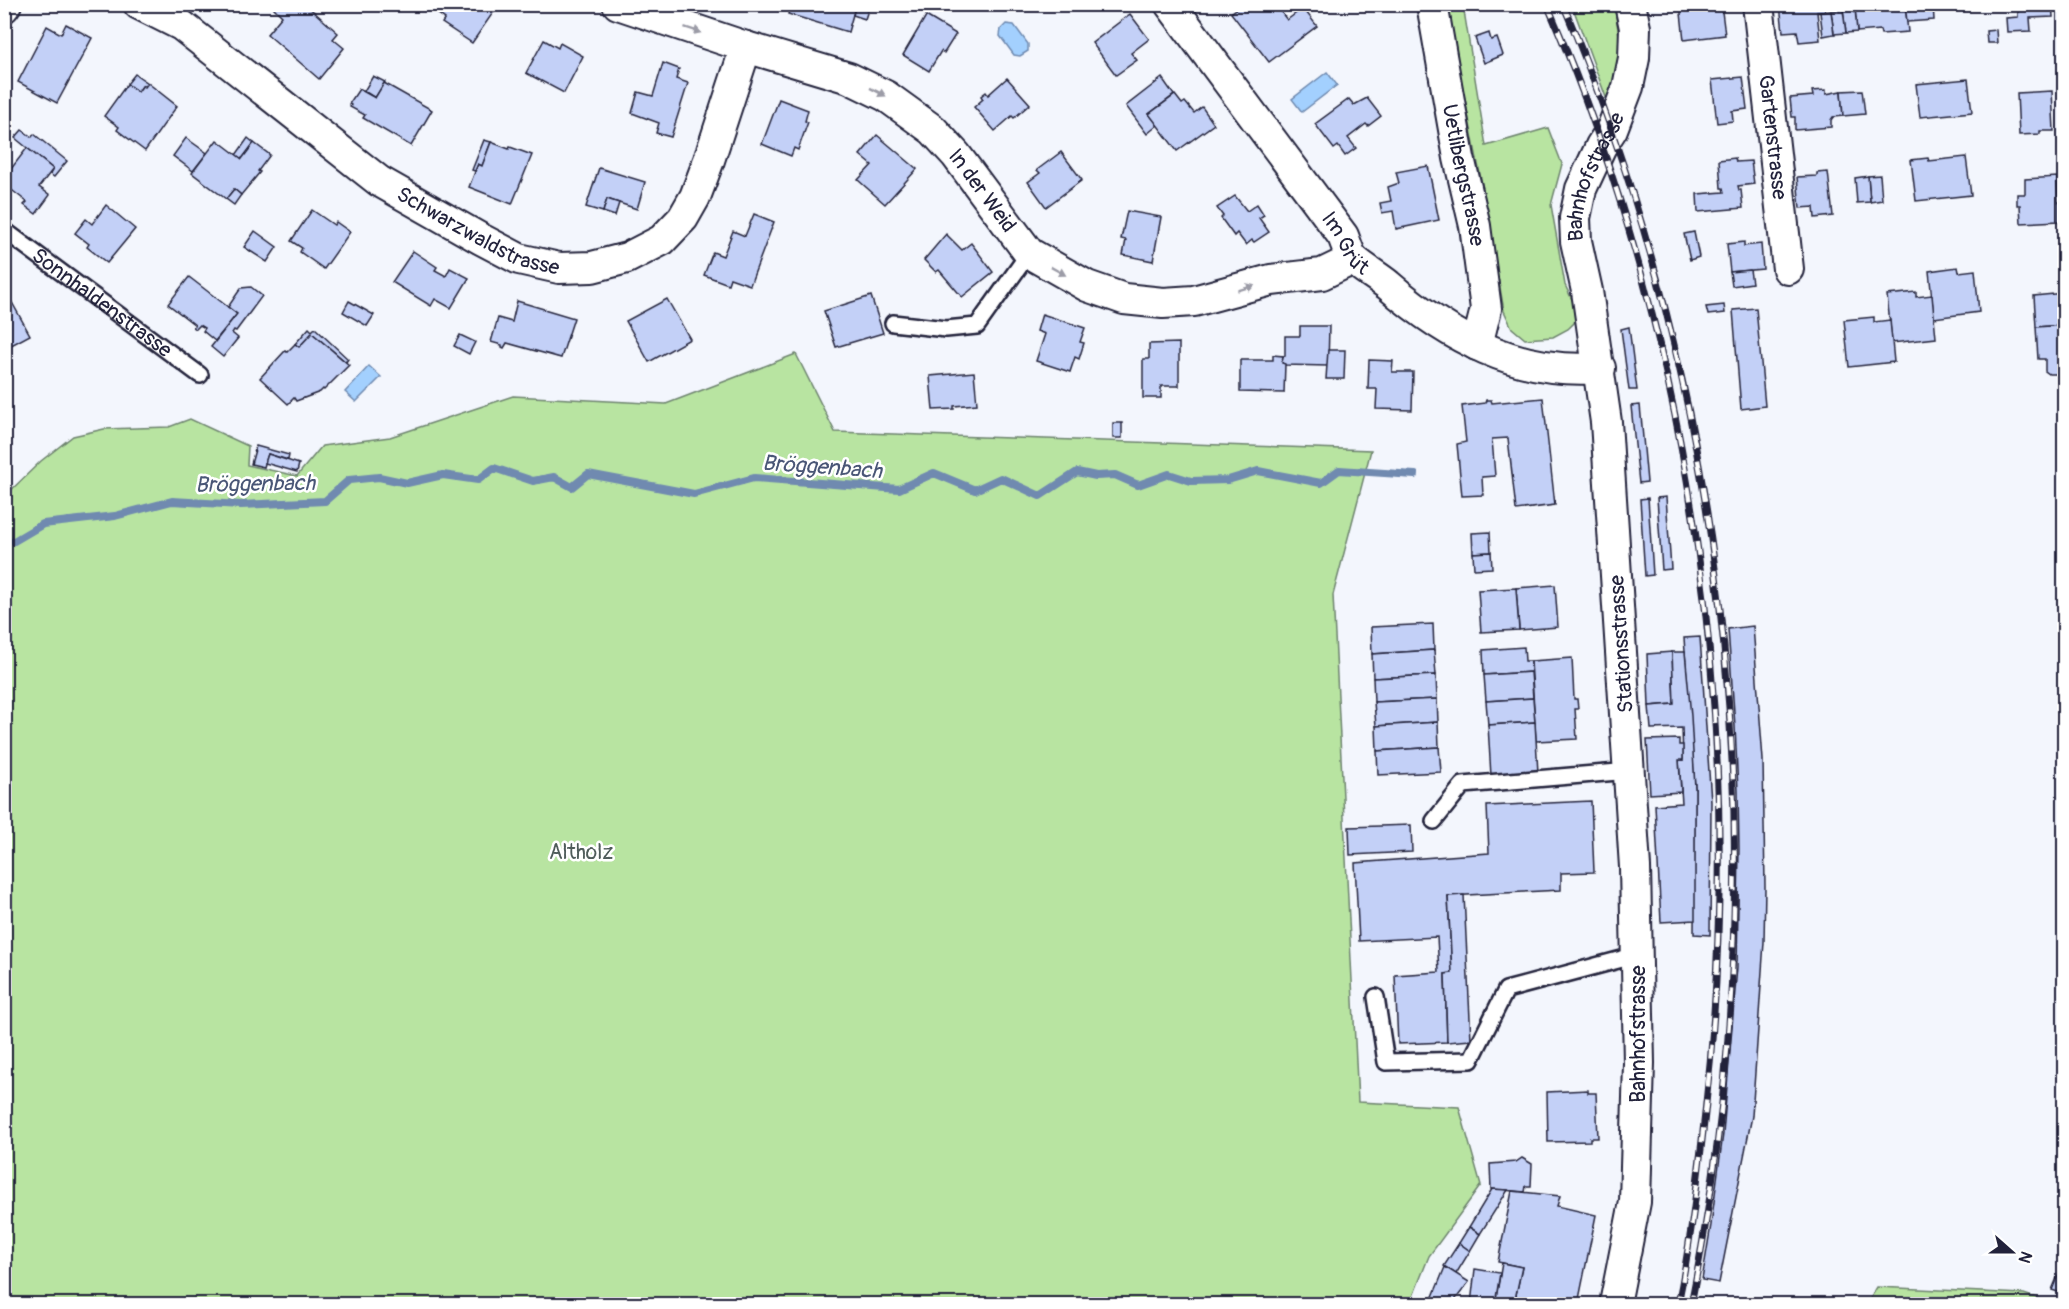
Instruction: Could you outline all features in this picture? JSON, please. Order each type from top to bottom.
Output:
[{"type":"street","name":"Schwarzwaldstrasse","points":[[139,4],[181,25],[380,181],[519,259],[559,268],[592,267],[627,258],[662,240],[683,218],[695,197],[709,160],[746,47]]},
{"type":"street","name":"In der Weid","points":[[618,4],[746,47],[849,78],[886,96],[933,130],[956,155],[1029,253],[1087,286],[1124,298],[1163,303],[1194,301],[1271,280],[1322,274],[1353,259]]},
{"type":"street","name":"Im Grüt","points":[[1170,4],[1343,236],[1353,259],[1377,275],[1423,314],[1453,334],[1477,345],[1520,362],[1584,369],[1600,368]]},
{"type":"street","name":"Uetlibergstrasse","points":[[1432,4],[1459,158],[1475,226],[1485,309],[1477,345]]},
{"type":"street","name":"Bahnhofstrasse","points":[[1606,422],[1600,368],[1576,242],[1575,218],[1581,189],[1601,146],[1612,129],[1628,87],[1634,58],[1635,28],[1630,4]]},
{"type":"street","name":"Gartenstrasse","points":[[1758,4],[1788,269]]},
{"type":"street","name":"Stationsstrasse","points":[[1606,422],[1635,867]]},
{"type":"street","name":"Bahnhofstrasse","points":[[1615,1305],[1635,1202],[1639,1063],[1635,867]]},
{"type":"lane","name":"Sonnhaldenstrasse","points":[[4,230],[200,375]]},
{"type":"lane","points":[[893,323],[946,329],[977,326],[1029,253]]},
{"type":"lane","points":[[1434,821],[1463,785],[1629,771]]},
{"type":"lane","points":[[1376,997],[1386,1062],[1471,1060],[1506,990],[1637,955]]},
{"type":"green space","points":[[1446,5],[1463,5],[1486,146],[1548,128],[1562,164],[1551,205],[1565,285],[1576,308],[1576,316],[1574,323],[1568,329],[1553,337],[1525,339],[1512,328],[1504,311],[1484,194]]},
{"type":"green space","points":[[1572,5],[1614,5],[1622,54],[1607,100]]},
{"type":"green space","name":"Altholz","points":[[796,354],[835,432],[1371,450],[1333,595],[1358,1102],[1459,1107],[1481,1185],[1429,1256],[1410,1304],[5,1304],[5,496],[41,461],[73,436],[104,429],[169,427],[190,419],[248,446],[247,465],[297,476],[322,446],[390,437],[513,396],[666,404]]},
{"type":"green space","points":[[1877,1287],[2024,1294],[2051,1303],[1867,1304]]},
{"type":"water","points":[[1006,24],[1014,25],[1028,44],[1028,51],[1020,56],[1014,55],[1000,36],[1001,29]]},
{"type":"water","points":[[1327,72],[1337,85],[1302,112],[1292,99]]},
{"type":"water","points":[[369,366],[381,377],[356,402],[345,392]]},
{"type":"building","points":[[270,4],[305,4],[338,33],[333,39],[344,48],[319,79],[267,34],[282,16]]},
{"type":"building","points":[[493,4],[497,7],[472,43],[442,23],[445,19],[426,5]]},
{"type":"building","points":[[791,4],[856,4],[848,32],[788,14]]},
{"type":"building","points":[[856,4],[870,4],[865,19],[853,15]]},
{"type":"building","points":[[1243,4],[1275,4],[1287,20],[1303,8],[1317,26],[1269,62],[1231,13]]},
{"type":"building","points":[[1680,4],[1721,4],[1725,35],[1684,40]]},
{"type":"building","points":[[1780,4],[1825,4],[1825,12],[1817,12],[1820,40],[1799,42],[1797,31],[1783,32]]},
{"type":"building","points":[[1877,4],[1905,4],[1908,32],[1881,34],[1880,30],[1857,32],[1855,8],[1878,6]]},
{"type":"building","points":[[1905,4],[1933,4],[1934,20],[1907,22]]},
{"type":"building","points":[[1933,4],[1960,4],[1961,7],[1934,10]]},
{"type":"building","points":[[2018,4],[2052,4],[2053,17],[2030,18],[2031,31],[2007,32],[2006,18],[2018,17]]},
{"type":"building","points":[[1855,8],[1857,32],[1846,33],[1843,10]]},
{"type":"building","points":[[1843,10],[1846,33],[1834,34],[1831,11]]},
{"type":"building","points":[[1831,11],[1834,34],[1823,36],[1820,12]]},
{"type":"building","points":[[1130,14],[1149,39],[1131,53],[1137,60],[1116,75],[1092,43]]},
{"type":"building","points":[[926,16],[956,34],[944,53],[941,51],[929,71],[903,55]]},
{"type":"building","points":[[66,24],[92,38],[57,103],[18,82],[47,26],[61,34]]},
{"type":"building","points":[[1996,30],[1997,43],[1987,43],[1986,31]]},
{"type":"building","points":[[1489,33],[1491,40],[1497,38],[1503,55],[1484,63],[1475,38]]},
{"type":"building","points":[[544,40],[558,48],[560,43],[583,56],[564,93],[526,73]]},
{"type":"building","points":[[663,63],[679,69],[676,79],[688,83],[671,137],[656,133],[659,123],[632,113],[638,92],[653,96]]},
{"type":"building","points":[[135,74],[148,83],[145,87],[143,85],[138,92],[127,84]]},
{"type":"building","points":[[373,76],[385,82],[375,98],[364,91]]},
{"type":"building","points":[[1743,77],[1747,109],[1732,111],[1733,121],[1717,123],[1712,80]]},
{"type":"building","points":[[1007,78],[1030,104],[995,131],[974,107],[983,99],[981,96],[986,92],[988,95]]},
{"type":"building","points":[[1162,78],[1174,95],[1149,114],[1158,125],[1147,134],[1126,106]]},
{"type":"building","points":[[1968,79],[1972,112],[1920,117],[1916,84]]},
{"type":"building","points":[[148,83],[177,106],[145,151],[117,130],[119,127],[104,116],[127,84],[138,92],[143,85],[145,87]]},
{"type":"building","points":[[384,83],[432,110],[411,146],[363,118],[365,115],[350,107],[349,104],[359,89],[375,98]]},
{"type":"building","points":[[1826,90],[1826,94],[1841,91],[1843,116],[1833,117],[1831,127],[1795,130],[1795,117],[1792,117],[1790,98],[1813,96],[1812,91]]},
{"type":"building","points":[[1862,90],[1865,114],[1843,116],[1841,91]]},
{"type":"building","points":[[2052,91],[2054,131],[2019,135],[2017,93]]},
{"type":"building","points":[[1175,95],[1194,113],[1202,107],[1214,124],[1177,151],[1149,114]]},
{"type":"building","points":[[1367,98],[1381,116],[1348,138],[1356,148],[1345,156],[1338,146],[1334,149],[1315,124],[1349,99],[1354,105]]},
{"type":"building","points":[[779,99],[808,110],[805,121],[808,122],[798,150],[794,148],[791,156],[762,144]]},
{"type":"building","points":[[22,130],[32,137],[34,134],[67,161],[54,177],[50,174],[53,169],[15,138]]},
{"type":"building","points":[[877,135],[917,169],[885,204],[858,180],[872,165],[860,155]]},
{"type":"building","points":[[186,138],[207,153],[193,171],[173,156]]},
{"type":"building","points":[[248,138],[254,143],[242,159],[236,155]]},
{"type":"building","points":[[217,140],[242,159],[254,143],[270,155],[258,171],[260,172],[241,195],[234,189],[226,199],[192,173]]},
{"type":"building","points":[[484,140],[491,142],[482,166],[478,164],[475,171],[472,170]]},
{"type":"building","points":[[491,142],[532,155],[512,204],[469,187],[478,164],[482,166]]},
{"type":"building","points":[[27,148],[53,169],[39,187],[50,195],[36,214],[24,205],[27,202],[4,184],[4,178]]},
{"type":"building","points":[[1061,152],[1082,180],[1046,207],[1028,182],[1040,173],[1037,170]]},
{"type":"building","points":[[1966,157],[1971,195],[1916,201],[1911,160],[1928,158],[1929,161]]},
{"type":"building","points":[[1735,158],[1736,162],[1751,161],[1754,184],[1738,186],[1741,190],[1743,208],[1698,212],[1697,194],[1724,192],[1721,188],[1719,160]]},
{"type":"building","points":[[1428,166],[1439,220],[1396,229],[1393,211],[1382,213],[1380,203],[1391,201],[1388,187],[1399,183],[1396,172]]},
{"type":"building","points":[[599,168],[645,182],[637,209],[607,199],[603,212],[586,207]]},
{"type":"building","points":[[1828,172],[1833,216],[1815,218],[1814,207],[1800,208],[1797,177],[1817,176],[1817,173]]},
{"type":"building","points":[[1880,175],[1882,200],[1870,202],[1868,176]]},
{"type":"building","points":[[1868,176],[1870,202],[1857,203],[1855,178]]},
{"type":"building","points":[[2057,177],[2059,221],[2021,223],[2017,194],[2025,194],[2025,179]]},
{"type":"building","points":[[234,189],[241,195],[234,205],[226,199]]},
{"type":"building","points":[[1235,196],[1247,211],[1257,204],[1264,215],[1259,218],[1269,232],[1246,245],[1237,233],[1234,236],[1217,208]]},
{"type":"building","points":[[607,199],[619,203],[615,216],[603,212]]},
{"type":"building","points":[[106,205],[135,229],[107,263],[87,247],[89,244],[75,233],[86,219],[92,224]]},
{"type":"building","points":[[312,210],[334,225],[336,222],[350,232],[324,269],[300,252],[302,248],[291,241]]},
{"type":"building","points":[[1127,211],[1161,217],[1153,261],[1123,255],[1126,240],[1121,239]]},
{"type":"building","points":[[754,214],[774,222],[750,285],[730,278],[728,284],[704,275],[713,252],[723,256],[733,231],[745,236]]},
{"type":"building","points":[[255,231],[277,247],[267,262],[244,247]]},
{"type":"building","points":[[1694,232],[1699,257],[1690,260],[1684,234]]},
{"type":"building","points":[[946,234],[962,250],[971,243],[993,272],[962,297],[939,270],[936,272],[924,260]]},
{"type":"building","points":[[1744,242],[1744,246],[1761,244],[1763,269],[1730,272],[1727,244]]},
{"type":"building","points":[[413,251],[437,267],[435,270],[446,276],[450,268],[469,278],[451,308],[435,299],[431,306],[392,282]]},
{"type":"building","points":[[1958,267],[1959,272],[1975,270],[1979,312],[1934,318],[1929,271]]},
{"type":"building","points":[[1750,270],[1752,283],[1732,286],[1730,272]]},
{"type":"building","points":[[189,277],[237,314],[215,341],[203,331],[205,328],[200,325],[196,329],[193,327],[195,325],[168,304]]},
{"type":"building","points":[[251,287],[262,296],[236,331],[232,333],[238,338],[223,357],[211,347],[237,314],[228,307],[241,288]]},
{"type":"building","points":[[1916,292],[1916,297],[1932,295],[1936,338],[1892,343],[1887,295]]},
{"type":"building","points":[[2064,293],[2064,325],[2036,327],[2034,296]]},
{"type":"building","points":[[871,296],[883,333],[836,347],[824,311]]},
{"type":"building","points":[[9,297],[30,335],[4,349],[4,300]]},
{"type":"building","points":[[667,299],[690,339],[649,362],[626,321]]},
{"type":"building","points":[[349,301],[374,315],[367,326],[343,312]]},
{"type":"building","points":[[517,301],[574,318],[561,358],[507,343],[504,348],[502,345],[491,342],[498,318],[512,322]]},
{"type":"building","points":[[1724,305],[1725,313],[1708,315],[1706,307]]},
{"type":"building","points":[[1756,308],[1765,406],[1741,409],[1733,310]]},
{"type":"building","points":[[1042,314],[1085,328],[1080,342],[1084,343],[1079,359],[1075,357],[1070,372],[1036,361],[1045,334],[1037,331]]},
{"type":"building","points":[[1874,317],[1874,322],[1890,320],[1894,362],[1849,367],[1844,320]]},
{"type":"building","points":[[2064,325],[2062,369],[2059,374],[2049,374],[2045,371],[2045,359],[2038,359],[2036,327]]},
{"type":"building","points":[[1300,326],[1329,326],[1328,366],[1285,365],[1282,363],[1283,356],[1285,356],[1285,336],[1300,336]]},
{"type":"building","points":[[1629,327],[1637,390],[1629,390],[1621,329]]},
{"type":"building","points":[[309,328],[312,331],[315,328],[348,359],[346,362],[312,333],[299,347],[295,344]]},
{"type":"building","points":[[312,333],[349,365],[324,390],[296,401],[294,398],[288,404],[260,378],[285,351],[287,352],[295,344],[299,347]]},
{"type":"building","points":[[460,335],[475,342],[469,354],[454,346]]},
{"type":"building","points":[[1179,343],[1179,386],[1161,386],[1161,398],[1143,398],[1143,359],[1149,359],[1149,344]]},
{"type":"building","points":[[1328,350],[1345,350],[1344,379],[1326,379]]},
{"type":"building","points":[[1273,355],[1283,356],[1284,393],[1240,392],[1240,360],[1273,360]]},
{"type":"building","points":[[1369,360],[1393,361],[1392,372],[1413,372],[1412,410],[1376,409],[1377,389],[1368,389]]},
{"type":"building","points":[[974,372],[977,404],[954,406],[954,409],[933,410],[930,376]]},
{"type":"building","points":[[1543,398],[1555,505],[1516,510],[1508,438],[1492,439],[1495,476],[1482,477],[1483,495],[1462,496],[1457,444],[1466,442],[1462,406],[1485,403],[1486,400],[1491,400],[1492,403]]},
{"type":"building","points":[[1640,405],[1647,482],[1639,483],[1631,406]]},
{"type":"building","points":[[1113,423],[1122,423],[1122,438],[1113,438]]},
{"type":"building","points":[[256,446],[289,455],[288,460],[268,454],[264,467],[251,464]]},
{"type":"building","points":[[268,454],[299,464],[297,472],[265,463]]},
{"type":"building","points":[[1666,497],[1671,569],[1662,570],[1657,498]]},
{"type":"building","points":[[1648,498],[1653,575],[1645,576],[1640,499]]},
{"type":"building","points":[[1490,532],[1491,552],[1473,553],[1472,533]]},
{"type":"building","points":[[1491,552],[1492,568],[1474,569],[1473,553]]},
{"type":"building","points":[[1555,585],[1558,627],[1519,630],[1516,588]]},
{"type":"building","points":[[1516,588],[1519,630],[1481,632],[1478,590]]},
{"type":"building","points":[[1433,624],[1434,650],[1372,654],[1371,627]]},
{"type":"building","points":[[1753,626],[1763,760],[1764,942],[1752,1116],[1719,1283],[1702,1280],[1723,1134],[1737,967],[1738,791],[1728,629]]},
{"type":"building","points":[[1700,637],[1711,802],[1710,935],[1694,934],[1695,788],[1684,638]]},
{"type":"building","points":[[1524,647],[1525,661],[1531,661],[1531,672],[1484,675],[1483,650]]},
{"type":"building","points":[[1434,650],[1436,675],[1373,678],[1372,654]]},
{"type":"building","points":[[1672,652],[1674,704],[1649,706],[1647,654]]},
{"type":"building","points":[[1672,652],[1685,652],[1691,716],[1695,788],[1695,920],[1661,922],[1655,805],[1682,803],[1679,760],[1683,760],[1682,728],[1651,729],[1649,706],[1674,704]]},
{"type":"building","points":[[1572,658],[1574,699],[1577,699],[1578,709],[1575,709],[1577,739],[1536,741],[1531,661]]},
{"type":"building","points":[[1531,672],[1533,698],[1486,701],[1484,675]]},
{"type":"building","points":[[1436,675],[1437,699],[1374,702],[1373,678]]},
{"type":"building","points":[[1533,698],[1535,722],[1488,725],[1486,701]]},
{"type":"building","points":[[1437,699],[1438,722],[1376,726],[1374,702]]},
{"type":"building","points":[[1438,722],[1439,747],[1377,751],[1376,726]]},
{"type":"building","points":[[1535,722],[1538,773],[1491,776],[1488,725]]},
{"type":"building","points":[[1679,739],[1679,745],[1683,745],[1683,760],[1679,760],[1681,792],[1650,794],[1647,740]]},
{"type":"building","points":[[1439,747],[1441,772],[1378,775],[1377,751]]},
{"type":"building","points":[[1591,801],[1594,872],[1561,873],[1561,890],[1448,896],[1452,973],[1445,974],[1447,1042],[1398,1044],[1395,975],[1439,972],[1437,937],[1359,941],[1355,863],[1489,853],[1487,806]]},
{"type":"building","points":[[1411,825],[1412,852],[1350,855],[1349,827]]},
{"type":"building","points":[[1464,895],[1471,1040],[1447,1042],[1445,974],[1452,973],[1448,896]]},
{"type":"building","points":[[1588,1090],[1588,1093],[1596,1093],[1598,1138],[1590,1138],[1590,1141],[1548,1142],[1547,1092]]},
{"type":"building","points":[[1522,1158],[1532,1164],[1531,1186],[1526,1186],[1525,1192],[1491,1189],[1490,1164],[1516,1162]]},
{"type":"building","points":[[1492,1189],[1508,1190],[1480,1234],[1469,1227]]},
{"type":"building","points":[[1512,1191],[1560,1196],[1557,1206],[1596,1215],[1578,1304],[1514,1304],[1522,1267],[1498,1262]]},
{"type":"building","points":[[1469,1227],[1480,1234],[1470,1251],[1459,1243]]},
{"type":"building","points":[[1459,1243],[1470,1251],[1456,1274],[1444,1266]]},
{"type":"building","points":[[2064,1261],[2064,1294],[2052,1290]]},
{"type":"building","points":[[1502,1263],[1522,1267],[1514,1304],[1495,1304]]},
{"type":"building","points":[[1445,1267],[1469,1282],[1452,1304],[1430,1304]]},
{"type":"building","points":[[1475,1269],[1500,1273],[1495,1304],[1471,1304]]},
{"type":"waterway","name":"Bröggenbach","points":[[14,541],[43,524],[115,516],[172,501],[241,505],[325,501],[349,480],[379,477],[407,483],[443,475],[478,480],[494,468],[533,481],[554,477],[572,487],[588,474],[694,494],[754,478],[899,489],[934,473],[975,490],[1001,478],[1040,496],[1077,472],[1096,476],[1115,475],[1138,485],[1169,474],[1191,481],[1228,480],[1258,471],[1321,483],[1339,470],[1415,475]]},
{"type":"railway","points":[[1547,4],[1598,136],[1640,271],[1674,409],[1698,548],[1713,689],[1719,831],[1716,972],[1700,1161],[1678,1304]]},
{"type":"railway","points":[[1563,4],[1621,159],[1667,318],[1702,480],[1724,645],[1734,810],[1732,976],[1717,1141],[1691,1304]]}]
